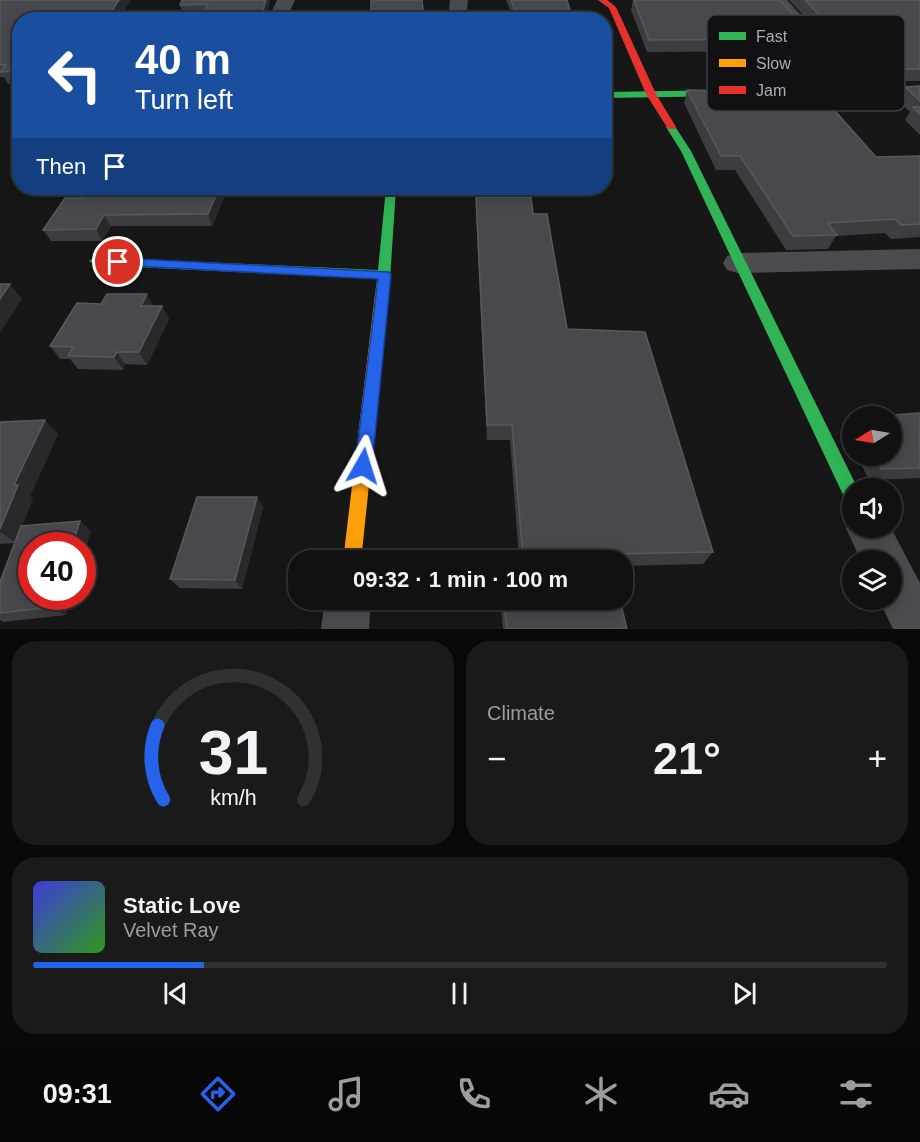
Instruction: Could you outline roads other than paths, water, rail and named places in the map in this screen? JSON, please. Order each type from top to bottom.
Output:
[{"type":"street","points":[[602,0],[612,7],[651,94],[686,151],[844,478]]},
{"type":"street","points":[[777,0],[790,15]]},
{"type":"street","points":[[612,95],[707,93]]},
{"type":"street","points":[[353,550],[384,275],[390,195]]},
{"type":"street","points":[[738,263],[920,259]]},
{"type":"street","points":[[95,261],[384,275]]},
{"type":"street","points":[[902,596],[918,629]]},
{"type":"street","points":[[345,629],[347,610]]}]
